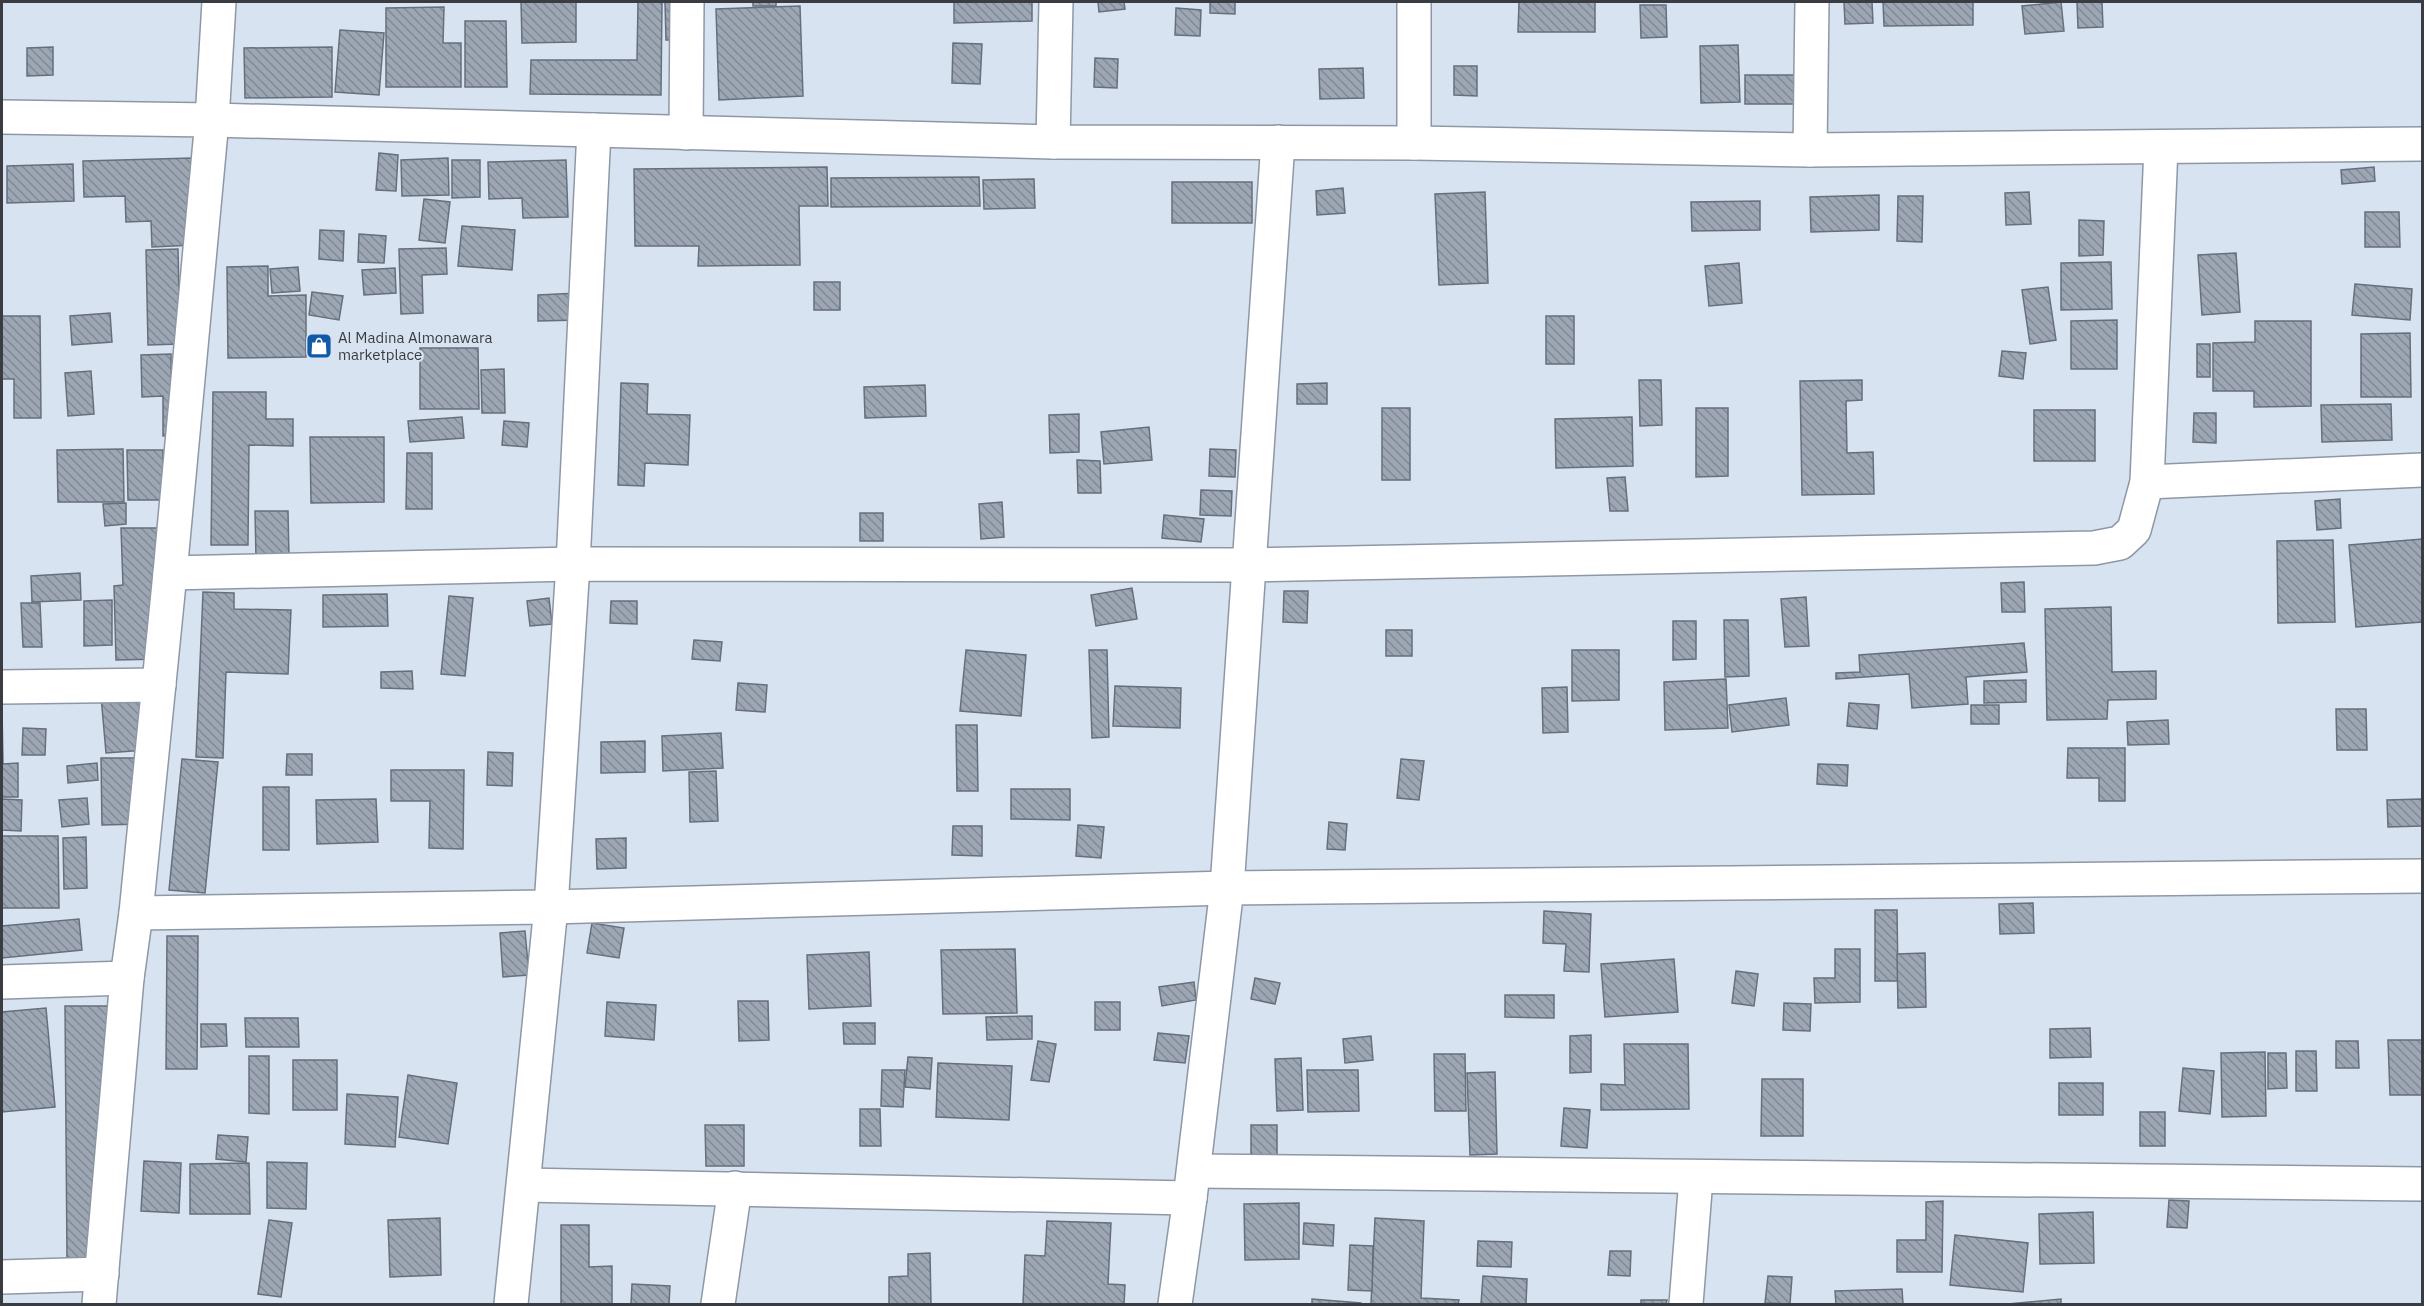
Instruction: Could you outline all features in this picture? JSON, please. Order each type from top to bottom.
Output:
[{"type":"street","points":[[2,1277],[100,1289],[127,978],[136,913],[171,573],[212,120],[219,2]]},
{"type":"street","points":[[686,133],[687,2]]},
{"type":"street","points":[[1053,142],[1056,2]]},
{"type":"street","points":[[1414,2],[1414,143]]},
{"type":"street","points":[[1810,150],[1812,2]]},
{"type":"street","points":[[2,117],[212,120],[1053,142],[1414,143],[1810,150],[2422,144]]},
{"type":"street","points":[[511,1305],[551,907],[573,564],[594,130]]},
{"type":"street","points":[[1175,1305],[1192,1184],[1227,888],[1278,142]]},
{"type":"street","points":[[171,573],[573,564],[1250,565],[2094,548],[2120,543],[2134,530],[2147,482],[2161,147]]},
{"type":"street","points":[[2147,482],[2422,470]]},
{"type":"street","points":[[2,687],[159,685]]},
{"type":"street","points":[[136,913],[551,907],[1227,888],[2422,876]]},
{"type":"street","points":[[2,982],[127,978]]},
{"type":"street","points":[[524,1185],[735,1188],[1696,1178],[2422,1185]]},
{"type":"street","points":[[1686,1305],[1696,1178]]},
{"type":"street","points":[[718,1305],[735,1188]]},
{"type":"building","points":[[521,2],[576,2],[576,42],[522,43]]},
{"type":"building","points":[[638,2],[662,2],[661,95],[530,94],[531,60],[637,60]]},
{"type":"building","points":[[665,2],[682,2],[683,40],[666,40]]},
{"type":"building","points":[[753,2],[776,2],[776,6],[753,6]]},
{"type":"building","points":[[954,2],[1032,2],[1032,21],[954,23]]},
{"type":"building","points":[[1098,2],[1124,2],[1125,9],[1099,12]]},
{"type":"building","points":[[1210,2],[1235,2],[1235,14],[1210,13]]},
{"type":"building","points":[[1519,2],[1595,2],[1595,32],[1518,32]]},
{"type":"building","points":[[1844,2],[1872,2],[1873,23],[1845,24]]},
{"type":"building","points":[[1883,2],[1973,2],[1973,25],[1884,26]]},
{"type":"building","points":[[2061,2],[2064,31],[2025,34],[2022,6]]},
{"type":"building","points":[[2077,2],[2102,2],[2103,27],[2078,28]]},
{"type":"building","points":[[1640,5],[1666,5],[1667,37],[1641,38]]},
{"type":"building","points":[[800,6],[803,96],[719,100],[716,9]]},
{"type":"building","points":[[444,7],[443,43],[461,43],[461,87],[386,87],[386,8]]},
{"type":"building","points":[[1176,8],[1201,10],[1200,36],[1175,35]]},
{"type":"building","points":[[465,21],[506,21],[507,87],[465,87]]},
{"type":"building","points":[[340,30],[384,33],[379,95],[335,92]]},
{"type":"building","points":[[953,43],[982,44],[980,84],[952,83]]},
{"type":"building","points":[[1738,45],[1740,102],[1701,103],[1700,46]]},
{"type":"building","points":[[53,47],[53,75],[27,76],[27,48]]},
{"type":"building","points":[[332,47],[332,97],[245,98],[244,48]]},
{"type":"building","points":[[1095,58],[1118,59],[1117,88],[1094,87]]},
{"type":"building","points":[[1454,66],[1477,66],[1477,96],[1454,95]]},
{"type":"building","points":[[1363,68],[1364,98],[1320,99],[1319,69]]},
{"type":"building","points":[[1745,75],[1795,75],[1795,104],[1745,104]]},
{"type":"building","points":[[379,153],[398,155],[396,191],[376,190]]},
{"type":"building","points":[[192,158],[194,245],[152,247],[151,221],[126,222],[125,196],[84,197],[83,161]]},
{"type":"building","points":[[448,158],[449,195],[402,196],[401,160]]},
{"type":"building","points":[[452,160],[480,160],[480,197],[452,198]]},
{"type":"building","points":[[566,160],[568,217],[523,218],[522,198],[489,199],[488,162]]},
{"type":"building","points":[[73,164],[74,201],[7,203],[7,166]]},
{"type":"building","points":[[827,167],[828,206],[799,206],[800,265],[698,266],[699,246],[635,246],[634,169]]},
{"type":"building","points":[[2374,167],[2375,181],[2342,184],[2341,170]]},
{"type":"building","points":[[979,177],[980,206],[831,207],[831,178]]},
{"type":"building","points":[[1034,179],[1035,208],[984,209],[983,180]]},
{"type":"building","points":[[1172,182],[1252,182],[1252,223],[1172,223]]},
{"type":"building","points":[[1343,188],[1345,213],[1317,215],[1316,191]]},
{"type":"building","points":[[1485,192],[1488,283],[1439,285],[1435,194]]},
{"type":"building","points":[[2029,192],[2031,224],[2006,225],[2005,193]]},
{"type":"building","points":[[1879,195],[1879,230],[1811,232],[1810,197]]},
{"type":"building","points":[[1898,196],[1923,196],[1922,242],[1897,241]]},
{"type":"building","points":[[424,199],[450,202],[445,243],[419,240]]},
{"type":"building","points":[[1760,201],[1760,230],[1692,231],[1691,202]]},
{"type":"building","points":[[2365,212],[2399,212],[2400,247],[2365,247]]},
{"type":"building","points":[[2079,220],[2104,221],[2103,255],[2079,256]]},
{"type":"building","points":[[462,226],[515,230],[512,270],[458,266]]},
{"type":"building","points":[[320,230],[344,231],[343,261],[319,259]]},
{"type":"building","points":[[359,234],[386,236],[384,263],[358,262]]},
{"type":"building","points":[[446,248],[447,274],[422,275],[423,313],[401,314],[399,249]]},
{"type":"building","points":[[178,249],[180,344],[148,345],[146,250]]},
{"type":"building","points":[[2236,253],[2240,312],[2202,315],[2198,255]]},
{"type":"building","points":[[2111,262],[2112,309],[2061,310],[2061,263]]},
{"type":"building","points":[[1739,263],[1742,303],[1709,306],[1705,266]]},
{"type":"building","points":[[268,266],[268,296],[306,295],[306,357],[228,358],[227,267]]},
{"type":"building","points":[[298,267],[300,291],[272,293],[270,269]]},
{"type":"building","points":[[395,268],[396,293],[364,295],[362,270]]},
{"type":"building","points":[[814,282],[840,282],[840,310],[814,310]]},
{"type":"building","points":[[2355,284],[2412,289],[2410,320],[2352,315]]},
{"type":"building","points":[[2048,287],[2056,340],[2030,344],[2022,290]]},
{"type":"building","points":[[312,292],[343,296],[339,320],[309,315]]},
{"type":"building","points":[[578,293],[579,320],[538,321],[538,295]]},
{"type":"building","points":[[110,313],[112,342],[72,345],[70,316]]},
{"type":"building","points":[[2,316],[40,316],[41,418],[14,418],[14,379],[2,379]]},
{"type":"building","points":[[1546,316],[1574,316],[1574,364],[1546,364]]},
{"type":"building","points":[[2117,320],[2117,369],[2071,369],[2071,321]]},
{"type":"building","points":[[2255,321],[2311,321],[2311,406],[2254,407],[2254,391],[2213,391],[2213,343],[2255,342]]},
{"type":"building","points":[[2410,333],[2411,397],[2361,397],[2361,334]]},
{"type":"building","points":[[2197,344],[2210,344],[2210,377],[2197,377]]},
{"type":"building","points":[[420,348],[478,348],[479,409],[420,409]]},
{"type":"building","points":[[2002,351],[2026,353],[2023,379],[1999,376]]},
{"type":"building","points":[[171,354],[172,435],[163,436],[163,396],[142,397],[141,355]]},
{"type":"building","points":[[504,369],[505,413],[482,413],[481,370]]},
{"type":"building","points":[[91,371],[94,414],[68,416],[65,373]]},
{"type":"building","points":[[1639,380],[1661,380],[1662,425],[1640,426]]},
{"type":"building","points":[[1862,380],[1862,400],[1846,401],[1847,453],[1873,452],[1874,494],[1802,495],[1800,381]]},
{"type":"building","points":[[621,383],[648,384],[647,414],[690,415],[688,465],[645,463],[644,486],[618,485]]},
{"type":"building","points":[[1327,383],[1327,404],[1297,404],[1297,384]]},
{"type":"building","points":[[925,385],[926,416],[865,418],[864,387]]},
{"type":"building","points":[[213,392],[266,392],[266,419],[293,419],[293,446],[249,445],[248,545],[211,545]]},
{"type":"building","points":[[2391,404],[2392,440],[2322,442],[2321,405]]},
{"type":"building","points":[[1382,408],[1410,408],[1410,480],[1382,480]]},
{"type":"building","points":[[1696,408],[1728,408],[1728,476],[1696,477]]},
{"type":"building","points":[[2034,410],[2095,410],[2095,461],[2034,461]]},
{"type":"building","points":[[2194,413],[2216,413],[2216,443],[2193,442]]},
{"type":"building","points":[[1079,414],[1079,452],[1050,453],[1049,415]]},
{"type":"building","points":[[462,417],[464,438],[410,442],[408,421]]},
{"type":"building","points":[[1632,417],[1633,466],[1556,468],[1555,419]]},
{"type":"building","points":[[504,421],[529,423],[527,447],[502,445]]},
{"type":"building","points":[[1149,427],[1152,460],[1104,464],[1101,432]]},
{"type":"building","points":[[310,437],[384,437],[384,502],[311,503]]},
{"type":"building","points":[[123,449],[124,502],[58,502],[57,450]]},
{"type":"building","points":[[1210,449],[1236,450],[1235,477],[1209,476]]},
{"type":"building","points":[[127,450],[163,450],[163,500],[128,500]]},
{"type":"building","points":[[407,453],[432,453],[432,509],[406,509]]},
{"type":"building","points":[[1077,460],[1100,461],[1101,493],[1078,493]]},
{"type":"building","points":[[1625,477],[1628,511],[1610,511],[1607,478]]},
{"type":"building","points":[[1201,490],[1232,491],[1231,516],[1200,515]]},
{"type":"building","points":[[2340,499],[2341,528],[2317,530],[2315,501]]},
{"type":"building","points":[[1002,502],[1004,537],[981,539],[979,504]]},
{"type":"building","points":[[126,503],[126,524],[105,526],[103,504]]},
{"type":"building","points":[[255,511],[288,511],[289,559],[256,559]]},
{"type":"building","points":[[860,513],[883,513],[883,541],[860,541]]},
{"type":"building","points":[[1164,515],[1204,519],[1201,542],[1162,538]]},
{"type":"building","points":[[121,528],[157,528],[161,659],[116,660],[114,586],[123,585]]},
{"type":"building","points":[[2422,539],[2422,622],[2356,627],[2349,545]]},
{"type":"building","points":[[2333,540],[2335,622],[2278,623],[2277,541]]},
{"type":"building","points":[[80,573],[81,600],[32,602],[31,576]]},
{"type":"building","points":[[2024,582],[2025,612],[2002,612],[2001,583]]},
{"type":"building","points":[[1132,588],[1137,619],[1096,626],[1091,595]]},
{"type":"building","points":[[1284,591],[1308,591],[1307,623],[1283,622]]},
{"type":"building","points":[[203,592],[234,593],[234,609],[291,610],[288,674],[226,672],[223,758],[196,757]]},
{"type":"building","points":[[387,594],[388,626],[323,627],[323,595]]},
{"type":"building","points":[[449,596],[473,598],[465,676],[441,674]]},
{"type":"building","points":[[1806,597],[1809,646],[1785,647],[1781,599]]},
{"type":"building","points":[[549,598],[552,624],[530,626],[527,601]]},
{"type":"building","points":[[112,600],[112,645],[84,646],[84,601]]},
{"type":"building","points":[[611,601],[637,601],[637,624],[610,623]]},
{"type":"building","points":[[21,603],[40,603],[42,647],[23,647]]},
{"type":"building","points":[[2111,607],[2112,672],[2156,671],[2156,699],[2108,700],[2107,719],[2047,720],[2045,609]]},
{"type":"building","points":[[1724,620],[1748,620],[1749,676],[1725,677]]},
{"type":"building","points":[[1673,621],[1696,621],[1696,659],[1673,660]]},
{"type":"building","points":[[1386,630],[1412,630],[1412,656],[1386,656]]},
{"type":"building","points":[[694,640],[722,642],[720,661],[692,659]]},
{"type":"building","points":[[2024,643],[2027,672],[1966,677],[1968,704],[1912,708],[1909,674],[1836,679],[1836,673],[1860,672],[1859,655]]},
{"type":"building","points":[[966,650],[1026,655],[1021,716],[960,711]]},
{"type":"building","points":[[1089,650],[1107,650],[1109,737],[1092,738]]},
{"type":"building","points":[[1572,650],[1619,650],[1619,700],[1572,701]]},
{"type":"building","points":[[412,671],[413,689],[381,688],[381,672]]},
{"type":"building","points":[[1726,679],[1728,728],[1665,730],[1664,682]]},
{"type":"building","points":[[2026,680],[2026,702],[1984,703],[1984,681]]},
{"type":"building","points":[[738,683],[767,685],[765,712],[736,710]]},
{"type":"building","points":[[1115,686],[1181,688],[1180,728],[1113,726]]},
{"type":"building","points":[[1567,687],[1568,732],[1543,733],[1542,688]]},
{"type":"building","points":[[141,693],[146,750],[106,753],[101,696]]},
{"type":"building","points":[[1786,698],[1789,725],[1732,732],[1729,705]]},
{"type":"building","points":[[1849,703],[1879,705],[1877,729],[1847,726]]},
{"type":"building","points":[[1971,705],[1999,705],[1999,724],[1971,724]]},
{"type":"building","points":[[2336,709],[2366,709],[2367,750],[2337,750]]},
{"type":"building","points":[[2,710],[3,764],[18,763],[18,797],[2,797]]},
{"type":"building","points":[[2168,720],[2169,744],[2128,745],[2127,722]]},
{"type":"building","points":[[956,725],[977,725],[978,791],[957,791]]},
{"type":"building","points":[[23,728],[46,729],[45,755],[22,755]]},
{"type":"building","points":[[721,733],[723,768],[663,771],[662,736]]},
{"type":"building","points":[[645,741],[645,772],[601,773],[601,742]]},
{"type":"building","points":[[2068,748],[2125,748],[2125,801],[2099,801],[2099,778],[2067,778]]},
{"type":"building","points":[[488,752],[513,753],[512,786],[487,785]]},
{"type":"building","points":[[287,754],[312,754],[312,775],[286,775]]},
{"type":"building","points":[[101,758],[142,758],[142,824],[102,825]]},
{"type":"building","points":[[182,759],[218,762],[205,893],[169,890]]},
{"type":"building","points":[[1401,759],[1424,761],[1419,800],[1397,798]]},
{"type":"building","points":[[97,763],[98,780],[68,783],[67,766]]},
{"type":"building","points":[[1818,764],[1848,765],[1847,786],[1817,784]]},
{"type":"building","points":[[391,770],[464,770],[463,849],[429,848],[430,801],[391,801]]},
{"type":"building","points":[[716,771],[718,821],[690,822],[689,772]]},
{"type":"building","points":[[263,787],[289,787],[289,850],[263,850]]},
{"type":"building","points":[[1011,789],[1070,789],[1070,820],[1011,819]]},
{"type":"building","points":[[87,798],[89,824],[62,827],[59,800]]},
{"type":"building","points":[[2,799],[22,800],[21,831],[2,830]]},
{"type":"building","points":[[376,799],[378,842],[317,844],[316,800]]},
{"type":"building","points":[[2422,799],[2422,826],[2388,827],[2387,800]]},
{"type":"building","points":[[1329,822],[1347,824],[1345,850],[1327,849]]},
{"type":"building","points":[[1078,825],[1104,827],[1101,858],[1076,856]]},
{"type":"building","points":[[953,826],[982,826],[982,856],[952,855]]},
{"type":"building","points":[[2,836],[58,836],[59,908],[2,908]]},
{"type":"building","points":[[86,837],[87,888],[64,889],[63,838]]},
{"type":"building","points":[[626,838],[626,868],[597,869],[596,839]]},
{"type":"building","points":[[2033,903],[2034,933],[2000,934],[1999,904]]},
{"type":"building","points":[[1875,910],[1897,910],[1898,981],[1875,981]]},
{"type":"building","points":[[1544,911],[1591,914],[1589,972],[1564,971],[1566,944],[1543,943]]},
{"type":"building","points":[[79,919],[82,950],[2,958],[2,926]]},
{"type":"building","points":[[592,923],[624,928],[619,958],[587,953]]},
{"type":"building","points":[[525,931],[529,975],[503,977],[500,933]]},
{"type":"building","points":[[167,936],[198,936],[197,1069],[166,1069]]},
{"type":"building","points":[[1015,949],[1017,1013],[943,1014],[941,950]]},
{"type":"building","points":[[1835,949],[1860,949],[1860,1002],[1815,1003],[1814,978],[1835,978]]},
{"type":"building","points":[[869,952],[871,1006],[809,1009],[807,955]]},
{"type":"building","points":[[1925,953],[1926,1007],[1898,1008],[1897,954]]},
{"type":"building","points":[[1674,959],[1678,1012],[1605,1017],[1601,964]]},
{"type":"building","points":[[1736,971],[1758,974],[1754,1006],[1732,1003]]},
{"type":"building","points":[[1255,978],[1280,983],[1275,1004],[1251,999]]},
{"type":"building","points":[[1194,982],[1196,1000],[1162,1006],[1159,987]]},
{"type":"building","points":[[1505,995],[1554,995],[1554,1018],[1505,1017]]},
{"type":"building","points":[[738,1001],[768,1001],[769,1040],[739,1041]]},
{"type":"building","points":[[607,1002],[656,1005],[654,1040],[605,1036]]},
{"type":"building","points":[[1095,1002],[1120,1002],[1120,1030],[1095,1030]]},
{"type":"building","points":[[1784,1003],[1811,1004],[1810,1031],[1783,1030]]},
{"type":"building","points":[[65,1006],[108,1006],[110,1259],[67,1259]]},
{"type":"building","points":[[46,1008],[55,1107],[2,1112],[2,1012]]},
{"type":"building","points":[[1032,1016],[1032,1039],[987,1040],[986,1017]]},
{"type":"building","points":[[245,1018],[298,1018],[299,1047],[246,1047]]},
{"type":"building","points":[[843,1023],[875,1023],[875,1044],[844,1044]]},
{"type":"building","points":[[201,1024],[226,1024],[227,1046],[201,1047]]},
{"type":"building","points":[[2090,1028],[2091,1057],[2050,1058],[2050,1029]]},
{"type":"building","points":[[1158,1033],[1189,1036],[1185,1063],[1154,1060]]},
{"type":"building","points":[[1591,1035],[1591,1072],[1570,1073],[1570,1036]]},
{"type":"building","points":[[1371,1036],[1373,1060],[1345,1063],[1343,1039]]},
{"type":"building","points":[[2388,1040],[2422,1040],[2422,1095],[2390,1095]]},
{"type":"building","points":[[1038,1041],[1056,1044],[1049,1082],[1031,1080]]},
{"type":"building","points":[[2336,1041],[2358,1041],[2359,1068],[2336,1068]]},
{"type":"building","points":[[1624,1044],[1688,1044],[1689,1109],[1601,1110],[1601,1084],[1625,1085]]},
{"type":"building","points":[[2296,1051],[2316,1051],[2317,1091],[2296,1091]]},
{"type":"building","points":[[2265,1052],[2266,1116],[2222,1117],[2221,1053]]},
{"type":"building","points":[[2268,1053],[2286,1053],[2287,1088],[2268,1089]]},
{"type":"building","points":[[1434,1054],[1465,1054],[1466,1111],[1435,1111]]},
{"type":"building","points":[[249,1056],[269,1056],[269,1114],[249,1113]]},
{"type":"building","points":[[908,1057],[932,1058],[930,1089],[905,1087]]},
{"type":"building","points":[[1301,1058],[1303,1110],[1277,1111],[1275,1059]]},
{"type":"building","points":[[293,1060],[337,1060],[337,1110],[293,1110]]},
{"type":"building","points":[[938,1063],[1012,1066],[1009,1120],[936,1117]]},
{"type":"building","points":[[2183,1068],[2214,1071],[2210,1114],[2179,1111]]},
{"type":"building","points":[[882,1070],[905,1070],[903,1107],[881,1106]]},
{"type":"building","points":[[1307,1070],[1358,1070],[1359,1111],[1308,1112]]},
{"type":"building","points":[[1495,1072],[1497,1154],[1470,1155],[1467,1073]]},
{"type":"building","points":[[408,1075],[457,1083],[448,1144],[399,1137]]},
{"type":"building","points":[[1762,1079],[1803,1079],[1803,1136],[1761,1136]]},
{"type":"building","points":[[2059,1083],[2103,1083],[2103,1115],[2059,1115]]},
{"type":"building","points":[[347,1094],[398,1097],[395,1147],[345,1144]]},
{"type":"building","points":[[1564,1108],[1590,1110],[1587,1148],[1561,1146]]},
{"type":"building","points":[[860,1109],[880,1109],[881,1146],[860,1146]]},
{"type":"building","points":[[2140,1112],[2165,1112],[2165,1146],[2140,1146]]},
{"type":"building","points":[[705,1125],[744,1125],[744,1166],[706,1166]]},
{"type":"building","points":[[1251,1125],[1277,1125],[1277,1155],[1251,1155]]},
{"type":"building","points":[[218,1135],[248,1137],[246,1162],[216,1159]]},
{"type":"building","points":[[144,1161],[181,1163],[179,1213],[141,1211]]},
{"type":"building","points":[[267,1162],[307,1163],[306,1209],[267,1208]]},
{"type":"building","points":[[249,1163],[250,1214],[190,1214],[190,1164]]},
{"type":"building","points":[[2169,1200],[2189,1201],[2187,1228],[2167,1227]]},
{"type":"building","points":[[1943,1201],[1942,1272],[1897,1272],[1897,1240],[1926,1240],[1926,1202]]},
{"type":"building","points":[[1299,1203],[1299,1259],[1245,1260],[1244,1204]]},
{"type":"building","points":[[2093,1212],[2094,1263],[2040,1264],[2039,1214]]},
{"type":"building","points":[[440,1218],[441,1275],[390,1277],[388,1220]]},
{"type":"building","points":[[1375,1218],[1424,1221],[1421,1298],[1459,1300],[1458,1304],[1371,1304]]},
{"type":"building","points":[[269,1220],[292,1223],[281,1297],[258,1294]]},
{"type":"building","points":[[1047,1221],[1111,1223],[1108,1284],[1125,1285],[1124,1304],[1023,1304],[1025,1255],[1045,1256]]},
{"type":"building","points":[[1304,1223],[1334,1225],[1333,1246],[1303,1244]]},
{"type":"building","points":[[561,1225],[589,1225],[589,1267],[612,1266],[612,1304],[561,1304]]},
{"type":"building","points":[[1955,1235],[2028,1243],[2023,1292],[1950,1285]]},
{"type":"building","points":[[1478,1241],[1512,1242],[1511,1267],[1477,1266]]},
{"type":"building","points":[[1350,1245],[1373,1246],[1372,1291],[1348,1290]]},
{"type":"building","points":[[1610,1251],[1631,1251],[1630,1276],[1608,1275]]},
{"type":"building","points":[[930,1253],[931,1304],[889,1304],[889,1277],[908,1276],[908,1254]]},
{"type":"building","points":[[1483,1276],[1527,1279],[1526,1304],[1481,1304]]},
{"type":"building","points":[[1768,1276],[1792,1277],[1790,1304],[1765,1303]]},
{"type":"building","points":[[632,1284],[670,1286],[669,1304],[631,1304]]},
{"type":"building","points":[[1902,1289],[1903,1304],[1836,1304],[1835,1291]]},
{"type":"building","points":[[1312,1299],[1361,1303],[1361,1304],[1312,1304]]},
{"type":"building","points":[[2061,1299],[2061,1304],[2008,1304]]},
{"type":"building","points":[[1641,1300],[1667,1300],[1666,1304],[1641,1304]]},
{"type":"place","name":"Al Madina Almonawara marketplace","points":[[319,346]]}]
